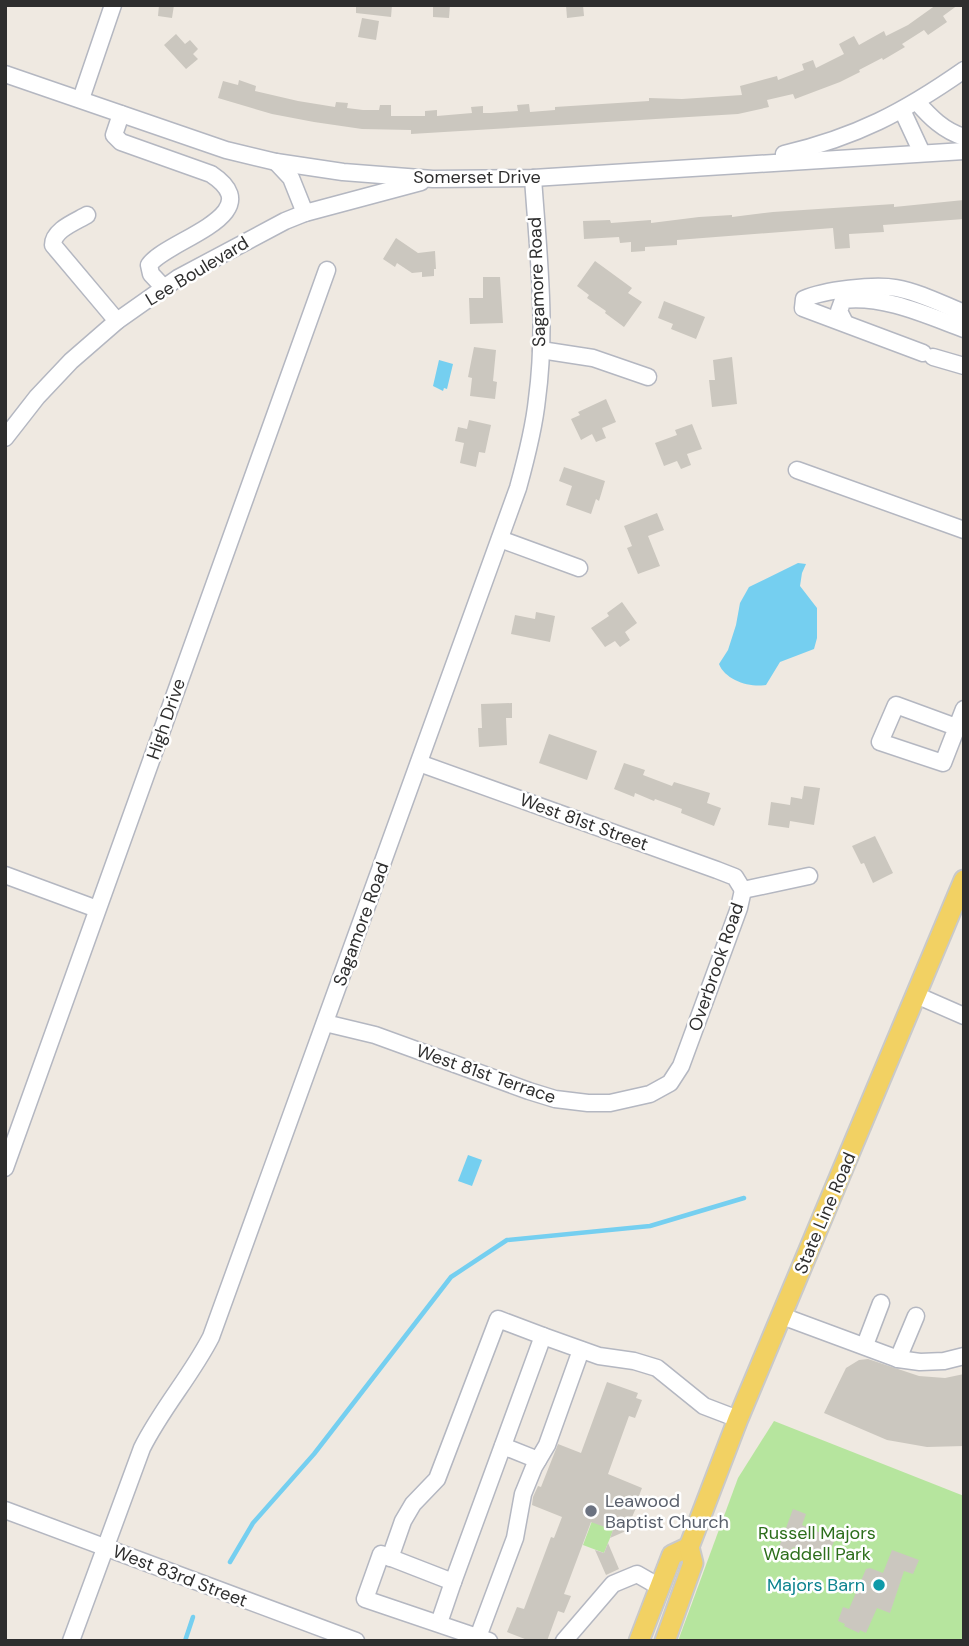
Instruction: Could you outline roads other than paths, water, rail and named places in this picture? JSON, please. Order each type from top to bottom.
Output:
[{"type":"main road","name":"State Line Road","points":[[665,1641],[693,1563],[689,1547],[738,1419],[964,880]]},
{"type":"main road","name":"State Line Road","points":[[639,1641],[671,1555],[689,1547]]},
{"type":"street","points":[[81,99],[113,5]]},
{"type":"street","points":[[740,165],[821,146],[870,127],[917,102],[964,70]]},
{"type":"street","name":"Somerset Drive","points":[[5,74],[226,150],[276,162],[343,172],[433,179],[533,178],[964,151]]},
{"type":"street","points":[[917,102],[929,117],[964,137]]},
{"type":"street","points":[[902,110],[922,153]]},
{"type":"street","points":[[121,114],[114,135],[121,142],[211,174],[222,182],[229,193],[230,204],[226,213],[187,240],[153,258],[149,265],[151,274],[164,288]]},
{"type":"street","points":[[276,162],[291,178],[305,213]]},
{"type":"street","name":"Sagamore Road","points":[[71,1641],[142,1448],[153,1425],[197,1365],[211,1337],[518,488],[538,398],[541,351],[542,310],[533,178]]},
{"type":"street","name":"Lee Boulevard","points":[[5,438],[37,397],[71,361],[117,321],[164,288],[228,250],[305,213],[433,179]]},
{"type":"street","points":[[87,215],[56,234],[52,239],[53,245],[117,321]]},
{"type":"street","name":"High Drive","points":[[5,1168],[327,270]]},
{"type":"street","points":[[964,313],[896,288],[816,293],[804,299],[803,309],[928,356],[964,366]]},
{"type":"street","points":[[845,323],[839,311],[843,300],[861,298],[916,312],[964,329]]},
{"type":"street","points":[[541,351],[593,358],[648,377]]},
{"type":"street","points":[[797,470],[964,530]]},
{"type":"street","points":[[500,539],[579,568]]},
{"type":"street","points":[[956,727],[896,705],[880,742],[943,763],[964,709]]},
{"type":"street","name":"West 81st Street","points":[[419,763],[718,870],[735,877],[743,890]]},
{"type":"street","points":[[5,875],[97,909]]},
{"type":"street","name":"Overbrook Road","points":[[649,1094],[670,1083],[681,1066],[739,908],[743,890],[809,876]]},
{"type":"street","points":[[916,995],[964,1016]]},
{"type":"street","name":"West 81st Terrace","points":[[325,1023],[375,1035],[555,1098],[610,1103],[649,1094]]},
{"type":"street","points":[[865,1345],[881,1303]]},
{"type":"street","points":[[782,1316],[898,1359],[920,1362],[964,1356]]},
{"type":"street","points":[[898,1359],[916,1316]]},
{"type":"street","points":[[390,1558],[403,1521],[413,1504],[437,1479],[498,1319],[598,1356],[634,1361],[657,1368],[704,1406],[738,1419]]},
{"type":"street","points":[[439,1623],[543,1336]]},
{"type":"street","points":[[453,1582],[381,1554],[365,1599],[484,1639],[515,1538],[523,1494],[547,1445],[581,1350]]},
{"type":"street","points":[[503,1446],[538,1460]]},
{"type":"street","name":"West 83rd Street","points":[[5,1510],[318,1635],[355,1641]]},
{"type":"street","points":[[564,1641],[614,1584],[637,1574],[658,1586]]},
{"type":"water","points":[[439,360],[453,364],[447,389],[444,388],[443,391],[433,386]]},
{"type":"water","points":[[798,563],[806,564],[800,586],[817,608],[817,638],[814,649],[780,662],[766,685],[746,684],[732,678],[719,664],[728,650],[740,603],[749,587]]},
{"type":"water","points":[[468,1155],[482,1160],[472,1186],[458,1181]]},
{"type":"waterway","points":[[230,1562],[253,1523],[314,1454],[451,1277],[507,1240],[650,1226],[744,1198]]},
{"type":"waterway","points":[[185,1641],[193,1617]]},
{"type":"place","name":"Leawood Baptist Church","points":[[591,1511]]},
{"type":"place","name":"Majors Barn","points":[[879,1585]]},
{"type":"park label","name":"Russell Majors Waddell Park","points":[[817,1543]]}]
